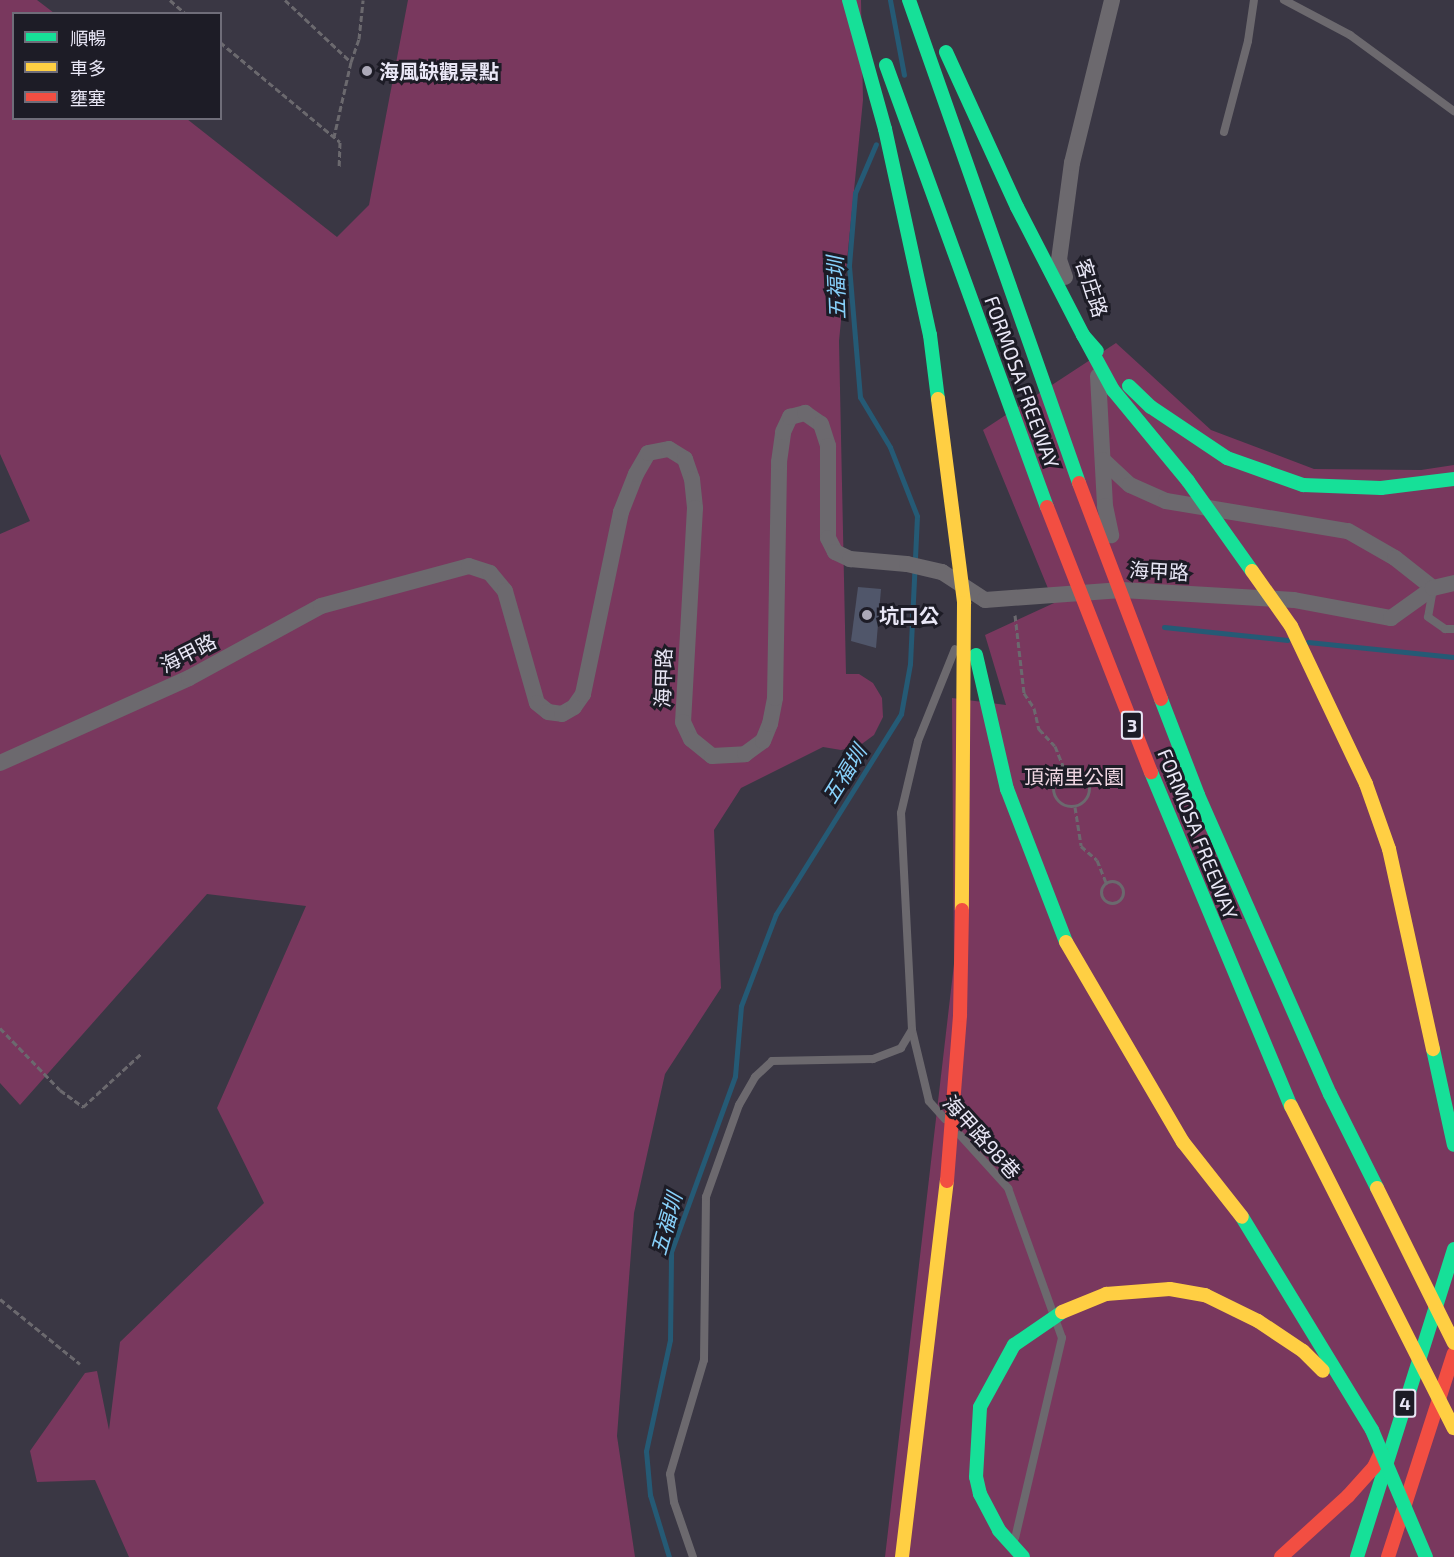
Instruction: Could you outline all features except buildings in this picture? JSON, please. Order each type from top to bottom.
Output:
[{"type":"highway","points":[[849,0],[885,129],[930,335],[964,603],[1007,789],[1068,946],[1183,1142],[1253,1231],[1372,1430],[1426,1557]]},
{"type":"highway","points":[[862,0],[874,34]]},
{"type":"highway","name":"FORMOSA FREEWAY","points":[[909,0],[1082,492],[1198,795],[1329,1094],[1454,1343]]},
{"type":"highway","points":[[923,0],[1017,207],[1113,390],[1188,482],[1291,626],[1366,784],[1389,849],[1454,1145]]},
{"type":"highway","name":"FORMOSA FREEWAY","points":[[882,56],[1047,507],[1166,810],[1298,1123],[1454,1428]]},
{"type":"highway","points":[[1083,335],[1152,407],[1227,458],[1303,485],[1381,488],[1454,479]]},
{"type":"highway","points":[[902,1557],[945,1211],[960,1015],[965,801],[964,603]]},
{"type":"highway","name":"4","points":[[1357,1557],[1454,1250]]},
{"type":"highway","points":[[1023,1557],[999,1530],[980,1494],[976,1477],[980,1407],[994,1376],[1014,1345],[1051,1316],[1087,1299],[1170,1289],[1205,1295],[1238,1309],[1303,1351],[1372,1430]]},
{"type":"highway","name":"4","points":[[1388,1557],[1454,1353]]},
{"type":"highway","points":[[1281,1557],[1303,1541],[1374,1467],[1407,1398]]},
{"type":"highway","points":[[1443,1441],[1454,1408]]},
{"type":"highway","points":[[1397,1557],[1428,1483]]},
{"type":"street","name":"客庄路","points":[[1112,0],[1072,163],[1059,260],[1098,371],[1105,506],[1122,590]]},
{"type":"street","name":"海甲路","points":[[0,763],[189,678],[321,606],[469,566],[490,573],[505,591],[537,703],[548,712],[562,714],[574,707],[583,694],[621,512],[636,474],[648,453],[669,450],[685,459],[692,479],[695,508],[683,722],[691,739],[712,756],[745,754],[763,741],[770,724],[775,698],[779,462],[783,432],[790,417],[806,413],[821,424],[828,446],[828,538],[835,552],[850,559],[907,564],[942,572],[983,604],[1012,598],[1122,590],[1294,600],[1391,618],[1433,588],[1454,583]]},
{"type":"street","points":[[1103,460],[1130,485],[1166,501],[1348,531],[1395,558],[1433,588]]},
{"type":"lane","points":[[1224,132],[1248,41],[1254,0]]},
{"type":"lane","points":[[1284,0],[1350,36],[1454,111]]},
{"type":"lane","points":[[1433,588],[1428,617],[1445,629],[1454,630]]},
{"type":"lane","name":"海甲路98巷","points":[[974,618],[946,663],[918,741],[901,813],[912,1030],[929,1101],[1008,1188],[1062,1338],[1010,1557]]},
{"type":"lane","points":[[693,1557],[674,1502],[670,1474],[704,1360],[706,1197],[739,1105],[755,1077],[772,1062],[873,1059],[901,1048],[912,1030]]},
{"type":"path","points":[[170,0],[184,12]]},
{"type":"path","points":[[285,0],[351,62]]},
{"type":"path","points":[[334,137],[351,62],[360,39],[363,0]]},
{"type":"path","points":[[222,44],[340,142],[339,168]]},
{"type":"path","points":[[1012,598],[1024,693],[1034,708],[1039,729],[1055,746],[1065,771]]},
{"type":"path","points":[[1073,769],[1084,775],[1090,787],[1086,800],[1075,807],[1062,805],[1053,796],[1053,782],[1065,771],[1073,769]]},
{"type":"path","points":[[1075,807],[1081,846],[1097,860],[1106,882],[1101,897],[1107,903],[1122,899],[1121,884],[1106,882]]},
{"type":"path","points":[[0,1028],[60,1090],[83,1107],[142,1053]]},
{"type":"path","points":[[0,1299],[80,1364]]},
{"type":"green space","points":[[0,0],[37,0],[53,12],[12,12],[12,120],[188,120],[337,237],[369,205],[408,0],[861,0],[863,100],[839,341],[846,674],[859,674],[873,683],[882,698],[883,717],[874,735],[859,746],[841,750],[823,747],[741,788],[714,830],[721,988],[665,1074],[634,1213],[617,1436],[635,1557],[129,1557],[95,1480],[37,1482],[30,1451],[85,1373],[97,1371],[109,1430],[120,1342],[264,1203],[217,1108],[306,906],[207,894],[20,1105],[0,1083],[0,534],[30,521],[0,454]]},
{"type":"green space","name":"頂湳里公園","points":[[1116,343],[1211,430],[1314,469],[1421,470],[1454,465],[1454,1557],[885,1557],[954,964],[952,698],[1006,705],[985,635],[1054,603],[983,430]]},
{"type":"waterway","name":"五福圳","points":[[890,0],[904,75]]},
{"type":"waterway","name":"五福圳","points":[[669,1557],[650,1495],[646,1451],[670,1340],[671,1252],[735,1076],[741,1006],[776,914],[901,714],[910,664],[917,516],[890,447],[860,397],[849,265],[855,193],[876,144]]},
{"type":"waterway","points":[[1164,627],[1287,640]]},
{"type":"waterway","points":[[1308,642],[1454,657]]},
{"type":"traffic: fast","points":[[849,0],[885,129],[930,335],[938,399]]},
{"type":"traffic: fast","points":[[909,0],[1079,483]]},
{"type":"traffic: fast","points":[[946,52],[1017,207],[1083,335],[1097,351]]},
{"type":"traffic: fast","points":[[886,65],[1047,507]]},
{"type":"traffic: fast","points":[[1083,335],[1113,390],[1188,481],[1252,571]]},
{"type":"traffic: fast","points":[[1129,386],[1151,407],[1227,458],[1303,485],[1381,488],[1454,479]]},
{"type":"traffic: fast","points":[[976,655],[1007,789],[1066,942]]},
{"type":"traffic: fast","points":[[1161,699],[1198,795],[1330,1094],[1377,1188]]},
{"type":"traffic: fast","points":[[1151,772],[1291,1106]]},
{"type":"traffic: fast","points":[[1433,1049],[1454,1145]]},
{"type":"traffic: fast","points":[[1242,1217],[1372,1430],[1426,1557]]},
{"type":"traffic: fast","points":[[1357,1557],[1454,1249]]},
{"type":"traffic: fast","points":[[1023,1557],[999,1530],[980,1494],[976,1477],[980,1407],[1014,1345],[1062,1312]]},
{"type":"traffic: jam","points":[[1079,483],[1161,699]]},
{"type":"traffic: jam","points":[[1047,507],[1151,772]]},
{"type":"traffic: jam","points":[[947,1181],[960,1015],[962,910]]},
{"type":"traffic: jam","points":[[1388,1557],[1454,1353]]},
{"type":"traffic: jam","points":[[1281,1557],[1348,1496],[1374,1467],[1381,1452]]},
{"type":"traffic: slow","points":[[938,399],[964,603],[962,910]]},
{"type":"traffic: slow","points":[[1252,571],[1291,626],[1366,784],[1389,849],[1433,1049]]},
{"type":"traffic: slow","points":[[1066,942],[1183,1142],[1242,1217]]},
{"type":"traffic: slow","points":[[1291,1106],[1454,1428]]},
{"type":"traffic: slow","points":[[902,1557],[947,1181]]},
{"type":"traffic: slow","points":[[1377,1188],[1454,1343]]},
{"type":"traffic: slow","points":[[1062,1312],[1106,1294],[1170,1289],[1205,1295],[1258,1321],[1303,1351],[1323,1371]]},
{"type":"place","name":"海風缺觀景點","points":[[367,71]]},
{"type":"place","name":"坑口公","points":[[867,615]]}]
